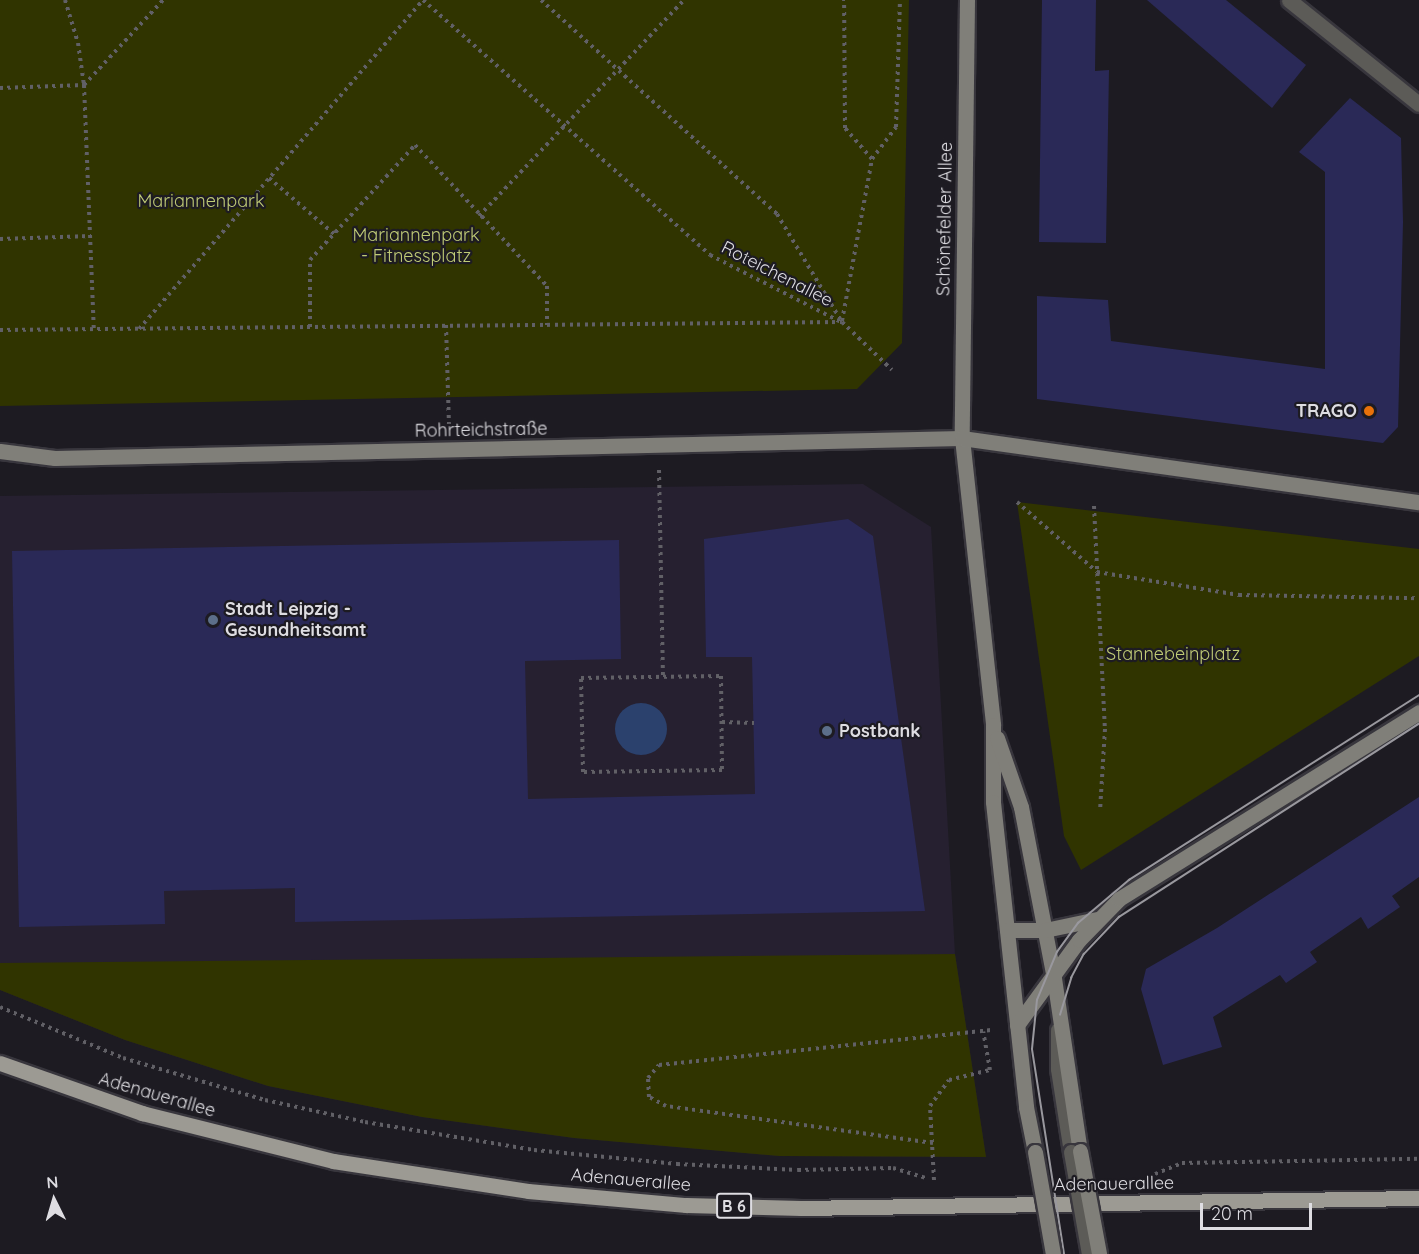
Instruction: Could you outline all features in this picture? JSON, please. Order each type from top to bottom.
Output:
[{"type":"main road","name":"Schönefelder Allee","points":[[962,438],[967,0]]},
{"type":"main road","name":"Rohrteichstraße","points":[[0,451],[55,458],[962,438]]},
{"type":"main road","points":[[1053,1254],[1035,1152],[1017,1024],[993,802],[993,725],[962,438],[1419,502]]},
{"type":"main road","points":[[1017,1024],[1097,920],[1119,899],[1419,712]]},
{"type":"main road","points":[[993,725],[1021,807],[1060,1015],[1076,1152],[1099,1254]]},
{"type":"main road","points":[[1007,930],[1045,930],[1097,920]]},
{"type":"main road","name":"Adenauerallee","points":[[0,1063],[142,1113],[333,1161],[528,1191],[686,1205],[937,1207],[1419,1198]]},
{"type":"street","points":[[1290,0],[1419,104]]},
{"type":"street","points":[[1076,1152],[1089,1254]]},
{"type":"path","points":[[65,0],[78,43],[84,85],[94,329]]},
{"type":"path","points":[[0,88],[84,85],[163,0]]},
{"type":"path","points":[[139,328],[423,0]]},
{"type":"path","name":"Roteichenallee","points":[[423,0],[710,255],[842,322]]},
{"type":"path","name":"Roteichenallee","points":[[541,0],[777,214],[842,322]]},
{"type":"path","points":[[479,216],[684,0]]},
{"type":"path","points":[[844,0],[845,128],[872,159]]},
{"type":"path","points":[[842,322],[872,159],[896,127],[900,0]]},
{"type":"path","points":[[309,327],[310,260],[414,145],[547,286],[547,325]]},
{"type":"path","points":[[269,178],[334,234]]},
{"type":"path","points":[[0,238],[91,237]]},
{"type":"path","points":[[0,330],[842,322],[892,370]]},
{"type":"path","points":[[446,325],[449,451]]},
{"type":"path","points":[[658,446],[663,678]]},
{"type":"path","points":[[1017,502],[1097,572],[1239,595],[1419,598]]},
{"type":"path","points":[[1094,506],[1105,729],[1100,811]]},
{"type":"path","points":[[721,676],[722,722],[722,770],[583,772],[581,678],[721,676]]},
{"type":"path","points":[[722,722],[754,723]]},
{"type":"path","points":[[0,1007],[123,1058],[264,1100],[365,1122],[546,1151],[677,1164],[798,1170],[893,1168],[934,1180],[945,1180]]},
{"type":"path","points":[[933,1143],[666,1106],[649,1097],[648,1078],[659,1065],[983,1032],[990,1070],[949,1080],[930,1106],[933,1143],[934,1180],[937,1207]]},
{"type":"path","points":[[1153,1174],[1182,1163],[1419,1159]]},
{"type":"shaded area","points":[[863,484],[931,527],[955,954],[986,1157],[779,1156],[574,1138],[422,1117],[268,1086],[125,1040],[0,990],[0,496]]},
{"type":"green space","name":"Mariannenpark","points":[[0,0],[909,0],[902,343],[857,389],[0,406]]},
{"type":"green space","name":"Stannebeinplatz","points":[[1017,502],[1419,549],[1419,656],[1081,870],[1064,836]]},
{"type":"green space","points":[[955,954],[986,1157],[779,1156],[574,1138],[422,1117],[268,1086],[125,1040],[0,990],[0,963]]},
{"type":"water","points":[[641,703],[651,705],[659,711],[665,719],[667,729],[665,739],[659,747],[651,753],[641,755],[631,753],[623,747],[617,739],[615,729],[617,719],[623,711],[631,705]]},
{"type":"building","points":[[1042,0],[1096,0],[1095,71],[1109,70],[1106,243],[1039,242]]},
{"type":"building","points":[[1147,0],[1226,0],[1306,65],[1272,108]]},
{"type":"building","points":[[1350,98],[1401,138],[1403,222],[1398,427],[1383,443],[1037,399],[1037,296],[1108,300],[1111,341],[1325,369],[1325,172],[1299,152]]},
{"type":"building","name":"Postbank","points":[[848,519],[873,536],[925,911],[295,922],[295,888],[164,891],[165,924],[19,927],[12,551],[619,540],[621,659],[525,661],[528,799],[755,794],[752,657],[706,657],[704,539]]},
{"type":"building","points":[[1419,797],[1419,877],[1392,896],[1400,907],[1368,929],[1361,917],[1310,952],[1317,962],[1286,983],[1280,975],[1213,1017],[1222,1047],[1163,1065],[1141,989],[1146,969],[1217,928]]},
{"type":"tram line","points":[[1064,1254],[1032,1049],[1037,1000],[1057,952],[1078,923],[1129,880],[1419,695]]},
{"type":"tram line","points":[[1060,1015],[1071,978],[1084,954],[1119,917],[1419,724]]},
{"type":"place","name":"TRAGO","points":[[1369,411]]},
{"type":"place","name":"Stadt Leipzig - Gesundheitsamt","points":[[213,620]]},
{"type":"place","name":"Postbank","points":[[827,731]]},
{"type":"park label","name":"Mariannenpark - Fitnessplatz","points":[[416,246]]}]
